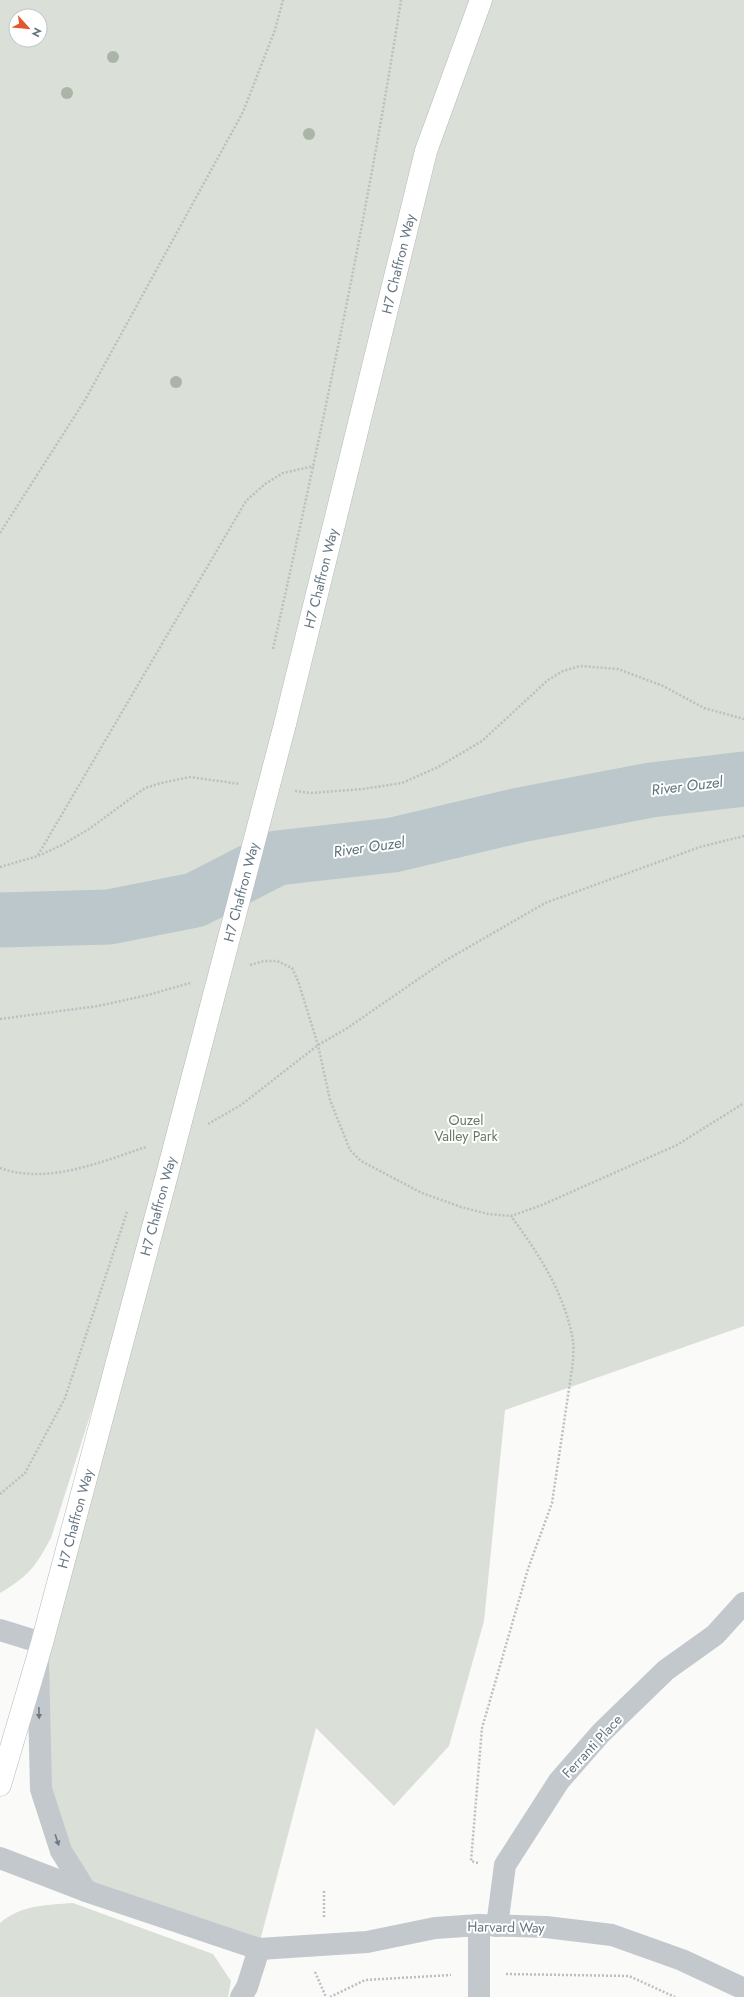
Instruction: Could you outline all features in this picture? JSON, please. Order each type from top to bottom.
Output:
[{"type":"street","name":"H7 Chaffron Way","points":[[0,1785],[40,1652],[285,724],[426,151],[481,0]]},
{"type":"street","name":"Ferranti Place","points":[[479,1997],[488,1925],[505,1864],[526,1830],[559,1781],[601,1733],[666,1670],[714,1635],[744,1603]]},
{"type":"street","points":[[0,1630],[40,1652],[41,1789],[61,1851],[86,1891]]},
{"type":"street","points":[[0,1858],[86,1891],[259,1949],[247,1987],[242,1997]]},
{"type":"street","name":"Harvard Way","points":[[259,1949],[367,1942],[435,1928],[488,1925],[546,1927],[612,1935],[682,1960],[744,1989]]},
{"type":"path","points":[[0,533],[84,400],[243,112],[275,30],[283,0]]},
{"type":"path","points":[[273,650],[314,466],[381,129],[401,0]]},
{"type":"path","points":[[38,856],[246,501],[265,484],[284,472],[314,466]]},
{"type":"path","points":[[288,790],[311,793],[363,789],[402,783],[438,767],[482,741],[548,680],[563,671],[580,666],[618,669],[663,686],[704,708],[744,719]]},
{"type":"path","points":[[0,867],[38,856],[62,845],[89,829],[145,788],[190,777],[243,784]]},
{"type":"path","points":[[204,1127],[241,1105],[318,1045],[346,1029],[443,962],[545,904],[700,847],[744,836]]},
{"type":"path","points":[[249,965],[264,961],[277,961],[292,968],[298,981],[318,1045],[321,1066],[330,1100],[343,1136],[350,1150],[361,1161],[422,1193],[488,1214],[511,1216],[542,1205],[677,1145],[744,1103]]},
{"type":"path","points":[[0,1019],[98,1006],[148,995],[191,982]]},
{"type":"path","points":[[0,1168],[10,1172],[32,1174],[59,1172],[102,1162],[153,1145]]},
{"type":"path","points":[[0,1494],[24,1473],[65,1398],[128,1209]]},
{"type":"path","points":[[504,1872],[471,1861],[482,1728],[528,1569],[552,1503],[573,1362],[573,1342],[562,1302],[548,1270],[511,1216]]},
{"type":"path","points":[[324,1889],[324,1922]]},
{"type":"path","points":[[313,1968],[326,1997]]},
{"type":"green space","name":"Ouzel Valley Park","points":[[0,0],[744,0],[744,1326],[505,1410],[484,1621],[449,1746],[394,1806],[316,1728],[260,1941],[86,1891],[41,1789],[36,1637],[158,1203],[51,1538],[35,1564],[25,1576],[0,1593]]},
{"type":"green space","points":[[73,1903],[213,1954],[231,1981],[228,1997],[0,1997],[0,1923],[8,1917],[25,1909],[44,1905]]},
{"type":"waterway","name":"River Ouzel","points":[[0,920],[109,917],[195,900],[277,858],[393,845],[520,815],[651,790],[744,779]]}]
